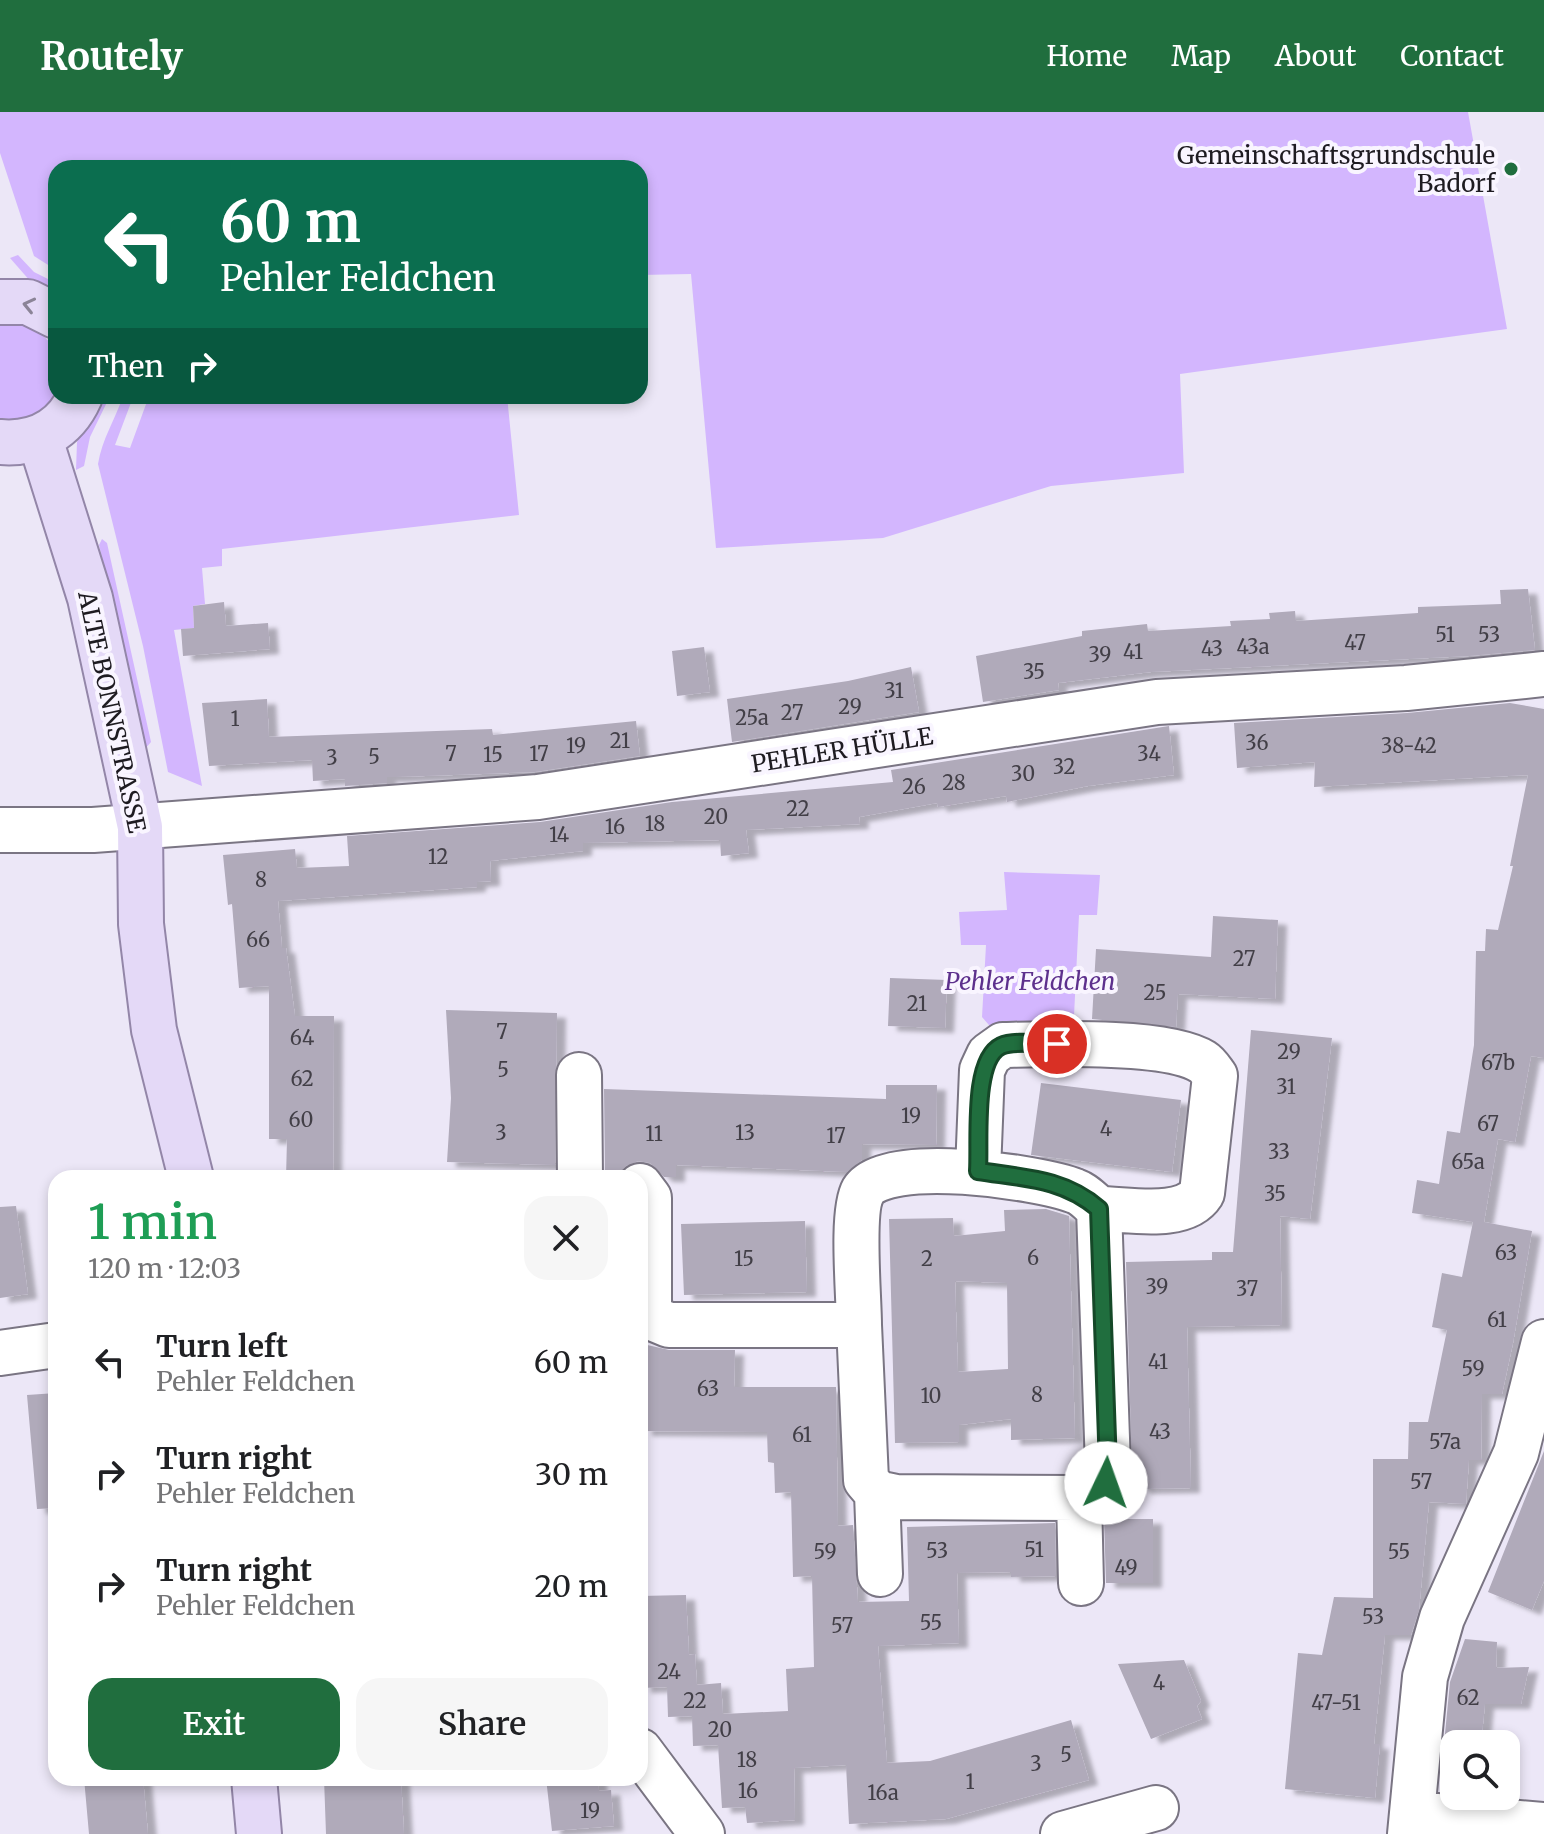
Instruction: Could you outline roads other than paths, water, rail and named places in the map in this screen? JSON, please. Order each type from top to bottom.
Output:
[{"type":"main road","points":[[0,302],[28,302],[48,312]]},
{"type":"main road","name":"ALTE BONNSTRASSE","points":[[76,404],[70,415],[20,440],[90,598],[140,827],[141,924],[154,1030],[189,1170]]},
{"type":"main road","points":[[255,1786],[259,1834]]},
{"type":"street","name":"PEHLER HÜLLE","points":[[0,830],[140,827],[538,797],[1157,702],[1406,688],[1544,674]]},
{"type":"street","points":[[978,1171],[982,1070],[989,1055],[1003,1045],[1125,1045],[1186,1055],[1205,1063],[1215,1076],[1202,1193],[1194,1205],[1181,1210],[1099,1209],[1079,1192],[1050,1183],[978,1171],[885,1175],[863,1189],[858,1210],[859,1325],[866,1480],[877,1493],[896,1497],[1101,1492]]},
{"type":"street","points":[[579,1075],[580,1170]]},
{"type":"street","points":[[648,1197],[648,1221]]},
{"type":"street","points":[[1081,1583],[1108,1467],[1099,1209]]},
{"type":"street","points":[[648,1316],[669,1325],[859,1325]]},
{"type":"street","points":[[1544,1342],[1516,1453],[1442,1618],[1425,1677],[1412,1824],[1544,1825]]},
{"type":"street","points":[[0,1353],[48,1346]]},
{"type":"street","points":[[877,1493],[880,1574]]},
{"type":"street","points":[[648,1762],[702,1834]]},
{"type":"street","points":[[1063,1834],[1156,1808]]},
{"type":"place","name":"Gemeinschaftsgrundschule Badorf","points":[[1511,169]]},
{"type":"park label","name":"Pehler Feldchen","points":[[1030,981]]}]
